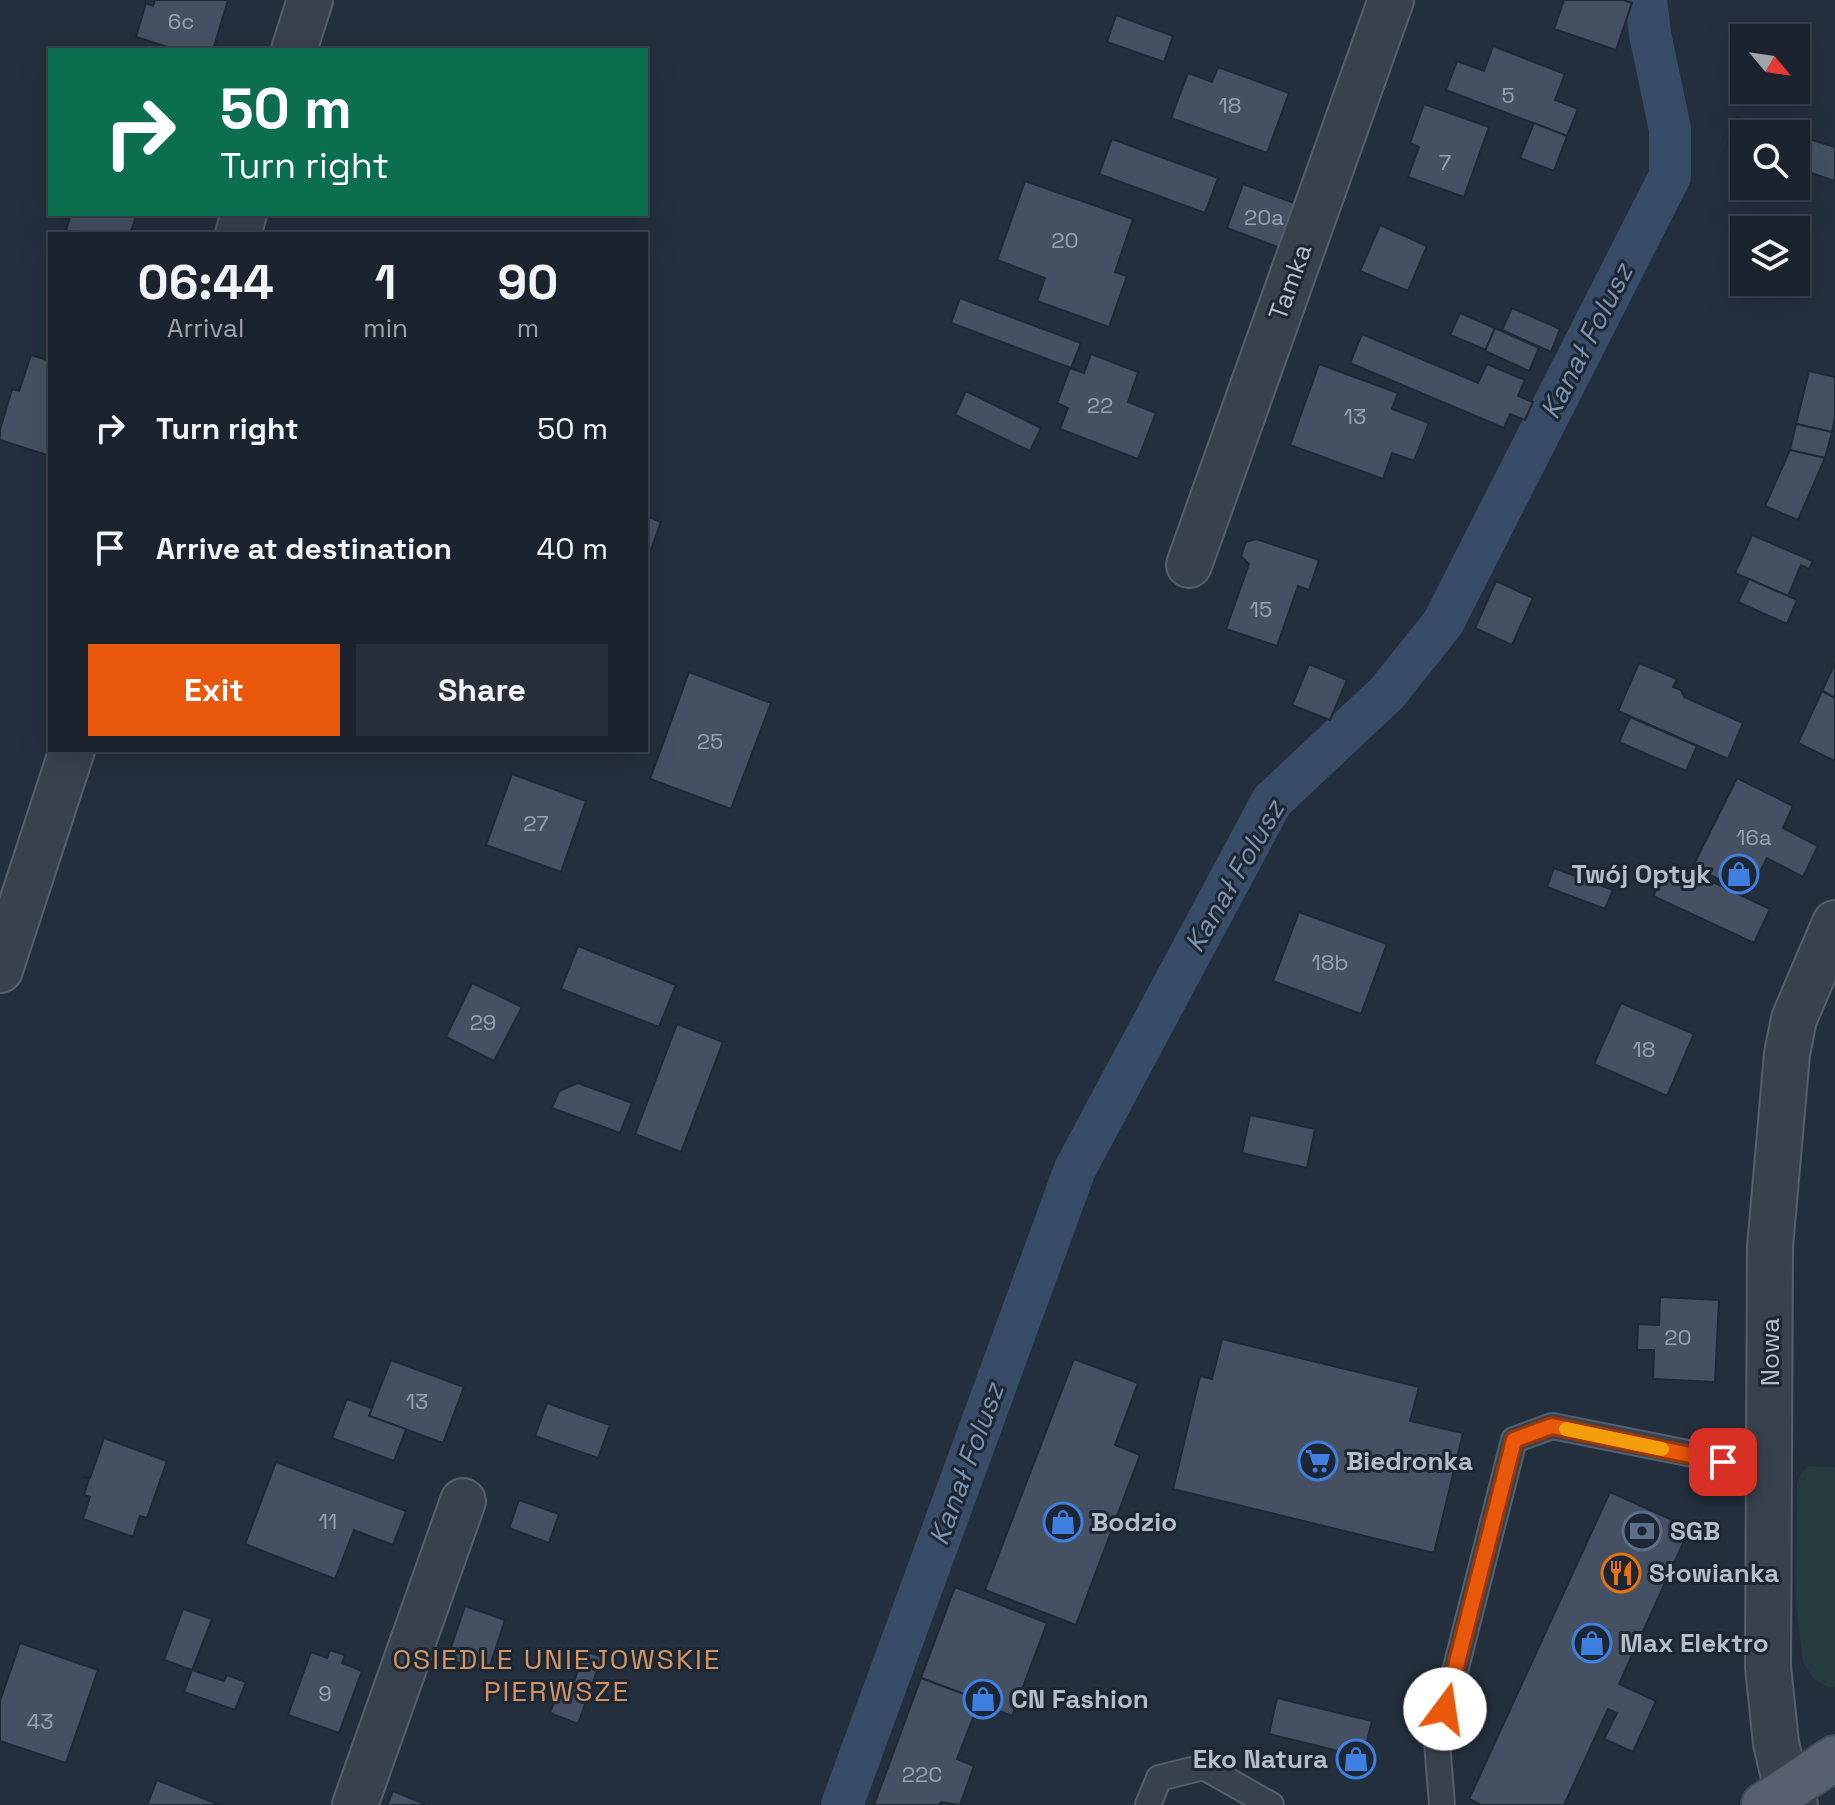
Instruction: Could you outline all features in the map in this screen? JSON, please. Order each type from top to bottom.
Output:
[{"type":"main road","points":[[1782,1800],[1835,1758]]},
{"type":"street","points":[[295,48],[310,0]]},
{"type":"street","name":"Tamka","points":[[1189,565],[1391,0]]},
{"type":"street","points":[[0,970],[71,752]]},
{"type":"street","name":"Nowa","points":[[1782,1800],[1768,1667],[1770,1247],[1781,1097],[1794,1019],[1835,923]]},
{"type":"street","points":[[355,1805],[463,1501]]},
{"type":"lane","points":[[1442,1805],[1437,1742],[1514,1440],[1552,1426],[1768,1469]]},
{"type":"lane","points":[[1148,1805],[1159,1778],[1204,1767],[1271,1805]]},
{"type":"green space","points":[[1808,1466],[1835,1467],[1835,1686],[1830,1688],[1814,1679],[1803,1662],[1796,1603],[1797,1484]]},
{"type":"building","points":[[155,0],[228,0],[214,48],[171,48],[136,37],[146,3],[153,6]]},
{"type":"building","points":[[1564,0],[1624,0],[1632,3],[1616,50],[1554,29]]},
{"type":"building","points":[[1116,15],[1173,36],[1164,62],[1107,42]]},
{"type":"building","points":[[1493,46],[1565,74],[1555,100],[1578,109],[1567,136],[1446,90],[1457,61],[1484,71]]},
{"type":"building","points":[[1218,67],[1289,93],[1267,153],[1171,118],[1188,73],[1212,82]]},
{"type":"building","points":[[1424,104],[1489,127],[1464,197],[1408,177],[1419,147],[1410,143]]},
{"type":"building","points":[[1534,123],[1567,136],[1554,171],[1520,158]]},
{"type":"building","points":[[1112,139],[1218,178],[1205,213],[1099,174]]},
{"type":"building","points":[[1810,139],[1835,147],[1835,181],[1810,173]]},
{"type":"building","points":[[1025,181],[1133,219],[1115,272],[1127,276],[1109,327],[1037,301],[1045,278],[997,260]]},
{"type":"building","points":[[1243,184],[1302,206],[1286,250],[1227,228]]},
{"type":"building","points":[[70,216],[136,216],[131,232],[66,232]]},
{"type":"building","points":[[1380,225],[1427,246],[1408,291],[1360,271]]},
{"type":"building","points":[[960,298],[1081,343],[1071,368],[951,323]]},
{"type":"building","points":[[1512,308],[1560,329],[1551,352],[1502,330]]},
{"type":"building","points":[[1460,313],[1495,328],[1486,350],[1450,335]]},
{"type":"building","points":[[1495,328],[1539,348],[1529,371],[1485,351]]},
{"type":"building","points":[[1362,334],[1478,383],[1487,364],[1525,380],[1518,396],[1533,402],[1525,420],[1510,414],[1504,428],[1350,363]]},
{"type":"building","points":[[1091,354],[1138,372],[1128,402],[1156,413],[1138,459],[1060,429],[1068,408],[1057,403],[1070,368],[1084,373]]},
{"type":"building","points":[[31,355],[48,360],[48,455],[0,440],[12,389],[19,391]]},
{"type":"building","points":[[1319,364],[1398,393],[1392,409],[1429,423],[1414,461],[1392,453],[1383,479],[1290,445]]},
{"type":"building","points":[[1809,371],[1835,377],[1832,432],[1796,424]]},
{"type":"building","points":[[966,391],[1041,428],[1030,451],[955,415]]},
{"type":"building","points":[[1796,424],[1832,432],[1825,458],[1790,450]]},
{"type":"building","points":[[1790,450],[1825,458],[1798,520],[1765,506]]},
{"type":"building","points":[[648,517],[661,522],[648,558]]},
{"type":"building","points":[[1752,535],[1813,561],[1809,569],[1801,565],[1788,596],[1735,573]]},
{"type":"building","points":[[1256,539],[1319,560],[1309,590],[1298,586],[1277,646],[1226,629],[1249,564],[1241,556],[1246,542]]},
{"type":"building","points":[[1749,579],[1797,600],[1787,624],[1738,602]]},
{"type":"building","points":[[1496,581],[1533,598],[1512,645],[1475,628]]},
{"type":"building","points":[[1639,663],[1677,679],[1673,687],[1681,690],[1684,697],[1743,723],[1728,759],[1618,711]]},
{"type":"building","points":[[1835,663],[1835,698],[1822,691]]},
{"type":"building","points":[[1309,664],[1347,680],[1330,720],[1292,705]]},
{"type":"building","points":[[689,672],[771,703],[731,809],[650,779]]},
{"type":"building","points":[[1822,691],[1835,698],[1835,761],[1798,743]]},
{"type":"building","points":[[1630,717],[1697,746],[1686,771],[1619,742]]},
{"type":"building","points":[[512,774],[586,801],[561,872],[486,845]]},
{"type":"building","points":[[1737,778],[1793,806],[1783,828],[1818,846],[1803,877],[1767,858],[1748,895],[1693,866]]},
{"type":"building","points":[[1670,862],[1770,909],[1754,943],[1653,896]]},
{"type":"building","points":[[1554,868],[1613,890],[1605,909],[1547,887]]},
{"type":"building","points":[[1299,912],[1387,944],[1361,1014],[1273,981]]},
{"type":"building","points":[[578,946],[676,985],[659,1027],[561,989]]},
{"type":"building","points":[[472,983],[522,1007],[494,1061],[446,1037]]},
{"type":"building","points":[[1621,1003],[1694,1034],[1667,1096],[1594,1064]]},
{"type":"building","points":[[677,1024],[723,1042],[681,1152],[635,1134]]},
{"type":"building","points":[[578,1083],[632,1103],[620,1133],[552,1108],[559,1091]]},
{"type":"building","points":[[1250,1115],[1315,1129],[1307,1168],[1242,1153]]},
{"type":"building","points":[[1660,1297],[1719,1300],[1715,1382],[1653,1379],[1654,1350],[1637,1350],[1638,1324],[1659,1325]]},
{"type":"building","name":"Biedronka","points":[[1222,1339],[1419,1387],[1410,1421],[1463,1433],[1434,1553],[1173,1489],[1200,1376],[1212,1379]]},
{"type":"building","name":"Bodzio","points":[[1074,1359],[1138,1383],[1115,1445],[1140,1455],[1076,1625],[985,1590]]},
{"type":"building","points":[[391,1360],[464,1387],[443,1443],[369,1416]]},
{"type":"building","points":[[347,1399],[372,1408],[369,1416],[406,1429],[394,1461],[332,1438]]},
{"type":"building","points":[[547,1403],[610,1425],[598,1458],[535,1436]]},
{"type":"building","points":[[104,1438],[167,1461],[147,1518],[140,1516],[133,1537],[83,1519],[90,1497],[84,1495],[89,1479],[83,1477],[90,1478]]},
{"type":"building","points":[[276,1462],[406,1511],[393,1545],[354,1530],[335,1579],[245,1544]]},
{"type":"building","points":[[1610,1492],[1690,1528],[1619,1684],[1656,1701],[1633,1752],[1604,1739],[1617,1713],[1608,1709],[1564,1805],[1481,1805],[1469,1799]]},
{"type":"building","points":[[519,1500],[559,1514],[549,1543],[509,1528]]},
{"type":"building","points":[[955,1587],[1047,1623],[1012,1716],[979,1703],[980,1700],[921,1678]]},
{"type":"building","points":[[465,1606],[505,1620],[488,1672],[447,1659]]},
{"type":"building","points":[[183,1609],[212,1619],[192,1670],[164,1660]]},
{"type":"building","points":[[20,1643],[98,1670],[66,1763],[0,1741],[0,1701]]},
{"type":"building","points":[[330,1650],[345,1655],[342,1663],[362,1671],[339,1733],[288,1715],[311,1652],[327,1658]]},
{"type":"building","points":[[585,1651],[602,1657],[578,1724],[550,1713],[557,1694],[568,1698]]},
{"type":"building","points":[[192,1670],[224,1681],[227,1675],[246,1682],[235,1710],[184,1692]]},
{"type":"building","points":[[921,1678],[980,1700],[957,1759],[974,1766],[960,1805],[941,1802],[939,1805],[874,1805]]},
{"type":"building","points":[[1277,1698],[1372,1721],[1363,1757],[1269,1734]]},
{"type":"building","points":[[157,1780],[220,1805],[147,1805]]},
{"type":"building","points":[[393,1791],[425,1804],[425,1805],[387,1805]]},
{"type":"waterway","name":"Kanał Folusz","points":[[842,1805],[1075,1169],[1272,801],[1387,693],[1443,623],[1670,176],[1670,129],[1646,0]]},
{"type":"slow traffic","points":[[1566,1429],[1662,1449]]},
{"type":"place","name":"Twój Optyk","points":[[1739,874]]},
{"type":"place","name":"Biedronka","points":[[1318,1461]]},
{"type":"place","name":"Bodzio","points":[[1063,1522]]},
{"type":"place","name":"SGB","points":[[1642,1531]]},
{"type":"place","name":"Słowianka","points":[[1621,1573]]},
{"type":"place","name":"Max Elektro","points":[[1592,1643]]},
{"type":"place","name":"CN Fashion","points":[[983,1699]]},
{"type":"place","name":"Eko Natura","points":[[1356,1759]]},
{"type":"district","name":"OSIEDLE UNIEJOWSKIE PIERWSZE","points":[[557,1675]]},
{"type":"route","points":[[1445,1709],[1514,1440],[1552,1426],[1723,1462]]}]
